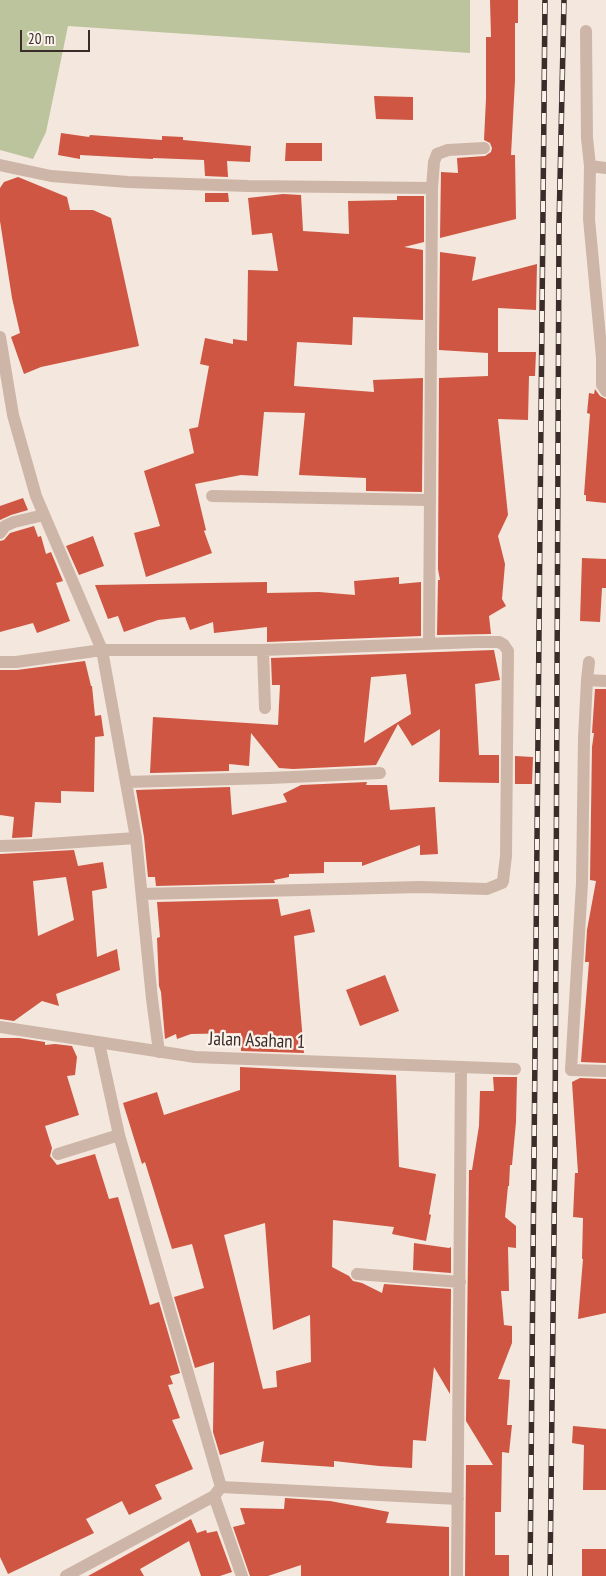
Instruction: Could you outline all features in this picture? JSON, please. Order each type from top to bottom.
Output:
[{"type":"street","points":[[586,31],[587,138],[590,166],[589,219],[602,358],[602,384],[606,391]]},
{"type":"street","points":[[429,644],[432,188],[434,162],[437,154],[448,150],[484,148]]},
{"type":"street","points":[[0,165],[52,176],[128,182],[248,186],[432,188]]},
{"type":"street","points":[[590,166],[606,168]]},
{"type":"street","points":[[0,337],[13,415],[36,496],[102,650],[136,838],[159,1052]]},
{"type":"street","points":[[212,496],[430,500]]},
{"type":"street","points":[[0,533],[5,526],[14,522],[44,515]]},
{"type":"street","points":[[0,662],[16,662],[102,650],[263,650],[499,642],[508,651],[506,856],[502,883],[487,889],[420,887],[142,894]]},
{"type":"street","points":[[263,650],[265,708]]},
{"type":"street","points":[[589,662],[586,680],[584,738],[582,883],[571,1070],[606,1071]]},
{"type":"street","points":[[586,680],[606,681]]},
{"type":"street","points":[[126,782],[380,773]]},
{"type":"street","points":[[0,846],[136,838]]},
{"type":"street","name":"Jalan Asahan 1","points":[[0,1027],[195,1057],[515,1069]]},
{"type":"street","points":[[99,1043],[119,1135],[242,1576]]},
{"type":"street","points":[[457,1576],[461,1067]]},
{"type":"street","points":[[58,1154],[119,1135]]},
{"type":"street","points":[[357,1274],[460,1282]]},
{"type":"street","points":[[66,1576],[218,1491],[458,1498]]},
{"type":"green space","points":[[0,0],[470,0],[470,53],[68,26],[46,132],[33,159],[0,150]]},
{"type":"building","points":[[490,0],[518,0],[518,23],[515,23],[515,80],[511,155],[515,155],[516,219],[440,238],[441,172],[458,173],[457,158],[485,156],[491,152],[492,148],[490,143],[484,140],[486,37],[491,37]]},
{"type":"building","points":[[374,96],[413,97],[413,120],[376,119]]},
{"type":"building","points":[[61,133],[89,137],[90,135],[162,140],[162,136],[183,137],[183,140],[251,146],[250,162],[227,161],[228,177],[205,176],[204,160],[80,155],[80,159],[58,155]]},
{"type":"building","points":[[286,143],[322,143],[322,161],[285,161]]},
{"type":"building","points":[[18,177],[67,197],[70,210],[93,210],[111,218],[139,346],[41,367],[24,374],[11,337],[20,333],[12,298],[0,221],[0,188],[4,182]]},
{"type":"building","points":[[205,193],[228,193],[229,202],[205,202]]},
{"type":"building","points":[[283,194],[301,195],[303,231],[349,234],[348,201],[397,200],[397,196],[424,196],[424,242],[404,247],[423,250],[423,320],[353,317],[352,345],[297,342],[294,386],[374,392],[373,380],[423,378],[422,492],[366,491],[366,478],[299,475],[305,413],[264,412],[258,476],[241,475],[195,484],[206,530],[204,531],[212,553],[146,577],[134,533],[160,526],[144,471],[194,453],[189,429],[198,427],[209,366],[200,364],[205,338],[233,344],[233,339],[247,341],[248,270],[278,271],[272,233],[252,235],[248,198]]},
{"type":"building","points":[[440,252],[476,257],[472,281],[537,264],[536,310],[498,308],[498,352],[536,352],[535,376],[529,376],[528,420],[498,419],[508,515],[498,536],[505,564],[502,599],[506,606],[489,616],[491,634],[437,635],[438,580],[440,580],[438,569],[439,378],[488,376],[488,353],[439,350]]},
{"type":"building","points":[[595,389],[600,396],[606,399],[606,503],[586,501],[586,495],[584,495],[590,414],[587,413],[589,393],[594,394]]},
{"type":"building","points":[[23,498],[28,510],[0,520],[0,506]]},
{"type":"building","points":[[34,526],[38,537],[41,536],[46,554],[51,552],[63,581],[56,583],[70,621],[37,633],[33,623],[0,632],[0,541],[4,540],[10,533]]},
{"type":"building","points":[[93,536],[104,566],[79,575],[66,546]]},
{"type":"building","points":[[582,558],[606,559],[606,588],[602,588],[600,622],[580,621]]},
{"type":"building","points":[[399,577],[399,584],[421,582],[421,636],[267,642],[267,627],[214,633],[213,622],[190,630],[185,617],[158,620],[124,632],[118,616],[108,619],[95,585],[267,582],[267,593],[319,592],[355,595],[354,581]]},
{"type":"building","points":[[494,650],[500,680],[475,684],[479,755],[499,755],[499,783],[439,782],[440,729],[412,746],[398,724],[376,765],[279,768],[251,733],[249,766],[229,764],[229,771],[150,773],[153,717],[278,725],[280,685],[272,685],[271,658]],"holes":[[[406,674],[411,714],[364,743],[371,677]]]},
{"type":"building","points":[[85,661],[92,686],[95,716],[101,715],[104,736],[95,737],[94,792],[61,791],[61,803],[35,802],[32,837],[12,838],[14,817],[0,815],[0,670],[17,670]]},
{"type":"building","points":[[595,689],[606,689],[606,1063],[581,1062],[589,962],[585,962],[587,930],[596,881],[590,880],[592,747],[594,733],[592,733]]},
{"type":"building","points":[[515,756],[533,757],[532,784],[515,784]]},
{"type":"building","points":[[367,782],[366,785],[387,785],[390,810],[435,807],[438,854],[420,855],[420,845],[362,866],[362,862],[324,862],[324,873],[289,874],[289,877],[274,880],[275,883],[156,886],[155,877],[148,877],[144,837],[136,790],[230,787],[232,815],[287,802],[283,794],[301,785]]},
{"type":"building","points":[[74,850],[78,866],[103,862],[107,888],[92,891],[97,957],[117,949],[120,970],[56,994],[59,1006],[42,1001],[14,1021],[0,1019],[0,854]],"holes":[[[66,877],[74,920],[38,936],[33,881]]]},
{"type":"building","points":[[278,899],[281,916],[310,909],[315,932],[294,936],[304,1053],[241,1051],[241,1033],[191,1034],[177,1039],[176,1034],[165,1039],[159,986],[157,938],[160,937],[157,902]]},
{"type":"building","points":[[385,975],[399,1011],[360,1026],[346,990]]},
{"type":"building","points":[[0,1038],[19,1038],[45,1042],[45,1045],[72,1046],[77,1057],[75,1075],[67,1076],[79,1115],[45,1126],[52,1148],[50,1156],[57,1165],[95,1154],[109,1199],[118,1197],[150,1305],[159,1302],[180,1373],[170,1376],[173,1384],[168,1385],[180,1418],[172,1420],[193,1469],[155,1485],[162,1499],[129,1515],[122,1501],[86,1519],[94,1533],[8,1574],[0,1557]]},
{"type":"building","points":[[240,1067],[396,1075],[399,1167],[436,1174],[426,1241],[392,1234],[394,1227],[333,1220],[332,1267],[349,1276],[353,1281],[362,1283],[382,1293],[384,1284],[451,1289],[450,1394],[434,1367],[426,1441],[413,1440],[412,1468],[334,1461],[334,1467],[261,1462],[264,1441],[220,1455],[213,1432],[214,1362],[195,1368],[174,1297],[204,1288],[192,1244],[172,1249],[145,1162],[142,1164],[123,1103],[157,1092],[164,1115],[240,1090]],"holes":[[[265,1223],[273,1330],[310,1315],[311,1362],[276,1371],[277,1387],[263,1389],[224,1235]]]},
{"type":"building","points":[[493,1077],[517,1077],[516,1122],[505,1217],[516,1226],[516,1248],[508,1247],[509,1291],[501,1291],[504,1325],[512,1326],[512,1343],[498,1379],[510,1380],[507,1425],[512,1425],[509,1453],[502,1452],[501,1512],[495,1512],[495,1555],[509,1555],[509,1576],[465,1576],[466,1465],[493,1465],[466,1421],[469,1170],[472,1170],[479,1126],[480,1091],[494,1091]]},
{"type":"building","points":[[580,1078],[606,1079],[606,1313],[578,1319],[583,1259],[583,1218],[573,1217],[575,1173],[578,1173],[572,1082]]},
{"type":"building","points":[[414,1243],[451,1247],[451,1273],[413,1270]]},
{"type":"building","points":[[573,1426],[606,1429],[606,1490],[583,1490],[584,1445],[572,1443]]},
{"type":"building","points":[[285,1498],[330,1501],[389,1512],[386,1523],[449,1527],[449,1576],[301,1576],[301,1565],[268,1576],[250,1576],[233,1527],[245,1524],[240,1508],[284,1509]]},
{"type":"building","points":[[191,1519],[197,1533],[206,1530],[207,1533],[217,1531],[232,1572],[220,1576],[201,1576],[189,1541],[140,1569],[144,1576],[88,1576]]},
{"type":"building","points":[[582,1549],[606,1549],[606,1576],[582,1576]]},
{"type":"railway","points":[[530,1576],[545,0]]},
{"type":"railway","points":[[550,1576],[555,1148],[559,227],[564,0]]}]
